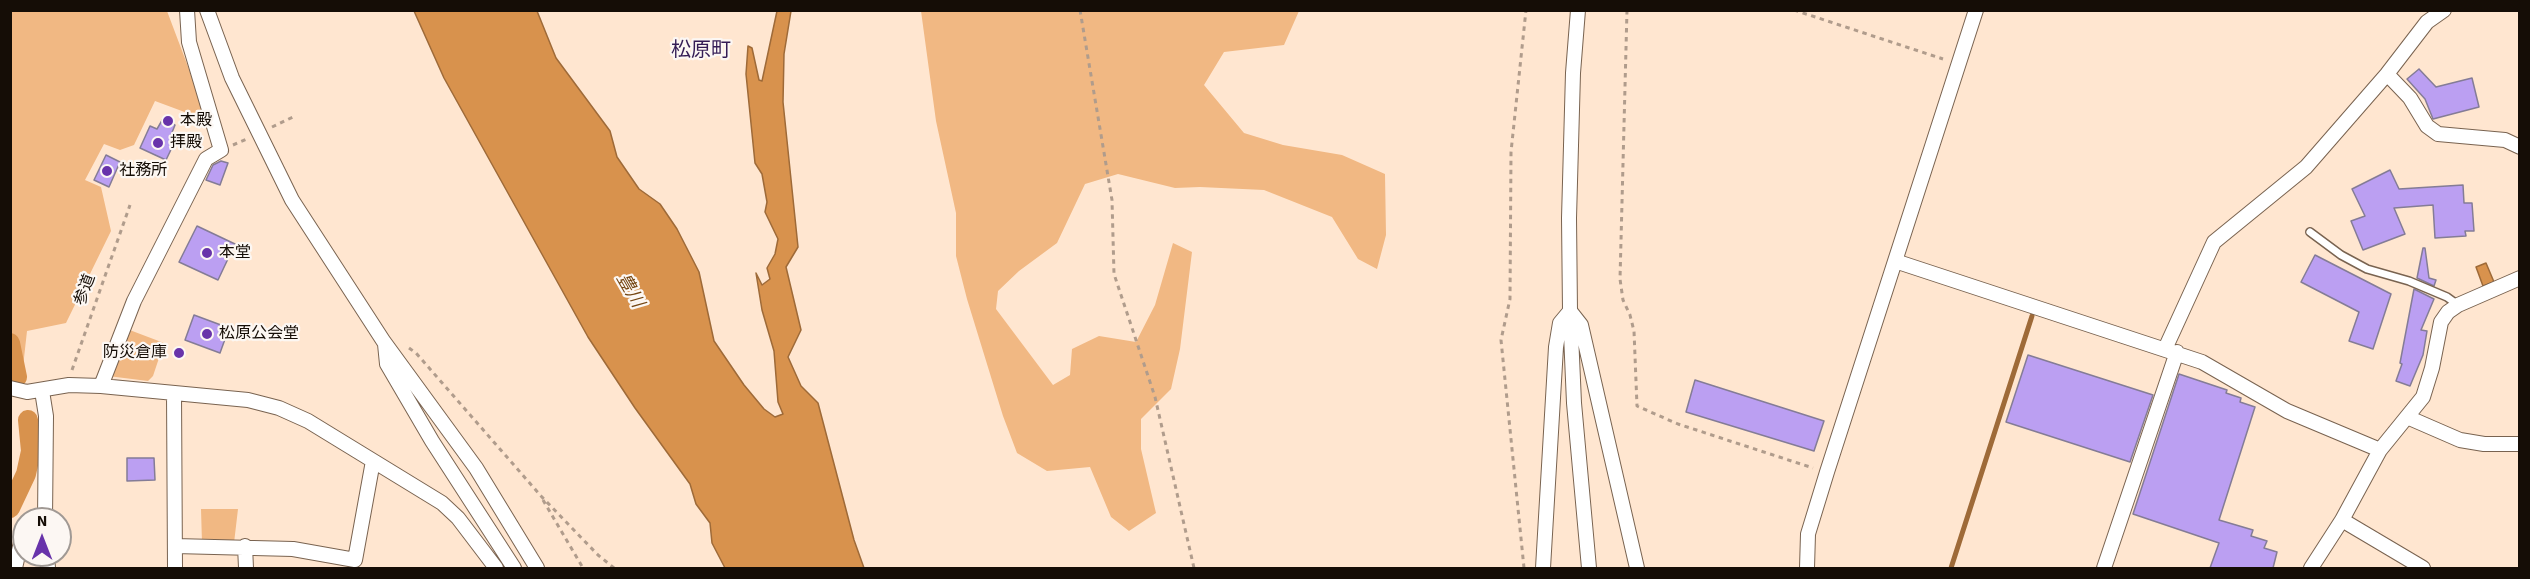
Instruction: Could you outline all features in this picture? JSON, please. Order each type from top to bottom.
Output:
[{"type":"street","points":[[101,386],[134,301],[206,159],[221,150],[189,42],[187,10]]},
{"type":"street","points":[[207,10],[232,78],[292,200],[384,342],[476,468],[537,568]]},
{"type":"street","points":[[1578,10],[1573,73],[1569,218],[1570,311],[1574,403],[1589,568]]},
{"type":"street","points":[[1807,568],[1808,534],[1976,10]]},
{"type":"street","points":[[2104,568],[2171,350],[2214,242],[2306,167],[2387,74],[2427,22],[2444,10]]},
{"type":"street","points":[[2387,74],[2410,98],[2427,126],[2438,134],[2505,140],[2520,147]]},
{"type":"street","points":[[1895,261],[2202,362],[2287,411],[2380,450]]},
{"type":"street","points":[[2312,568],[2343,520],[2380,450],[2423,397],[2432,368],[2441,322],[2448,312],[2458,305],[2520,278]]},
{"type":"street","points":[[1543,568],[1556,347],[1560,323],[1570,311]]},
{"type":"street","points":[[1570,311],[1581,325],[1637,568]]},
{"type":"street","points":[[384,342],[387,364],[432,441],[514,568]]},
{"type":"street","points":[[10,388],[27,392],[69,385],[101,386],[248,400],[279,408],[308,421],[442,503],[458,518],[496,568]]},
{"type":"street","points":[[42,391],[46,416],[42,507]]},
{"type":"street","points":[[174,393],[175,568]]},
{"type":"street","points":[[2407,417],[2460,440],[2484,444],[2520,444]]},
{"type":"street","points":[[176,546],[293,549],[355,560],[373,461]]},
{"type":"street","points":[[2343,520],[2423,568]]},
{"type":"street","points":[[244,546],[246,568]]},
{"type":"lane","points":[[2310,232],[2341,255],[2367,269],[2409,281],[2447,297],[2458,305]]},
{"type":"path","points":[[1080,10],[1112,200],[1114,274],[1155,397],[1194,568]]},
{"type":"path","points":[[1524,568],[1501,340],[1510,299],[1511,152],[1526,10]]},
{"type":"path","points":[[1627,10],[1620,279],[1623,300],[1634,331],[1637,406],[1678,424],[1827,472]]},
{"type":"path","points":[[1794,10],[1959,64]]},
{"type":"path","name":"参道","points":[[69,385],[73,361],[130,205]]},
{"type":"path","points":[[384,342],[405,346],[416,353],[540,496],[598,555],[614,568]]},
{"type":"path","points":[[540,496],[583,568]]},
{"type":"shaded area","points":[[10,11],[167,11],[202,111],[198,117],[155,101],[134,145],[120,150],[104,144],[85,180],[101,187],[111,231],[66,323],[27,331],[23,367],[10,364]]},
{"type":"shaded area","points":[[921,11],[1299,11],[1284,45],[1224,52],[1204,85],[1244,133],[1283,145],[1342,155],[1385,174],[1386,235],[1377,269],[1358,259],[1332,217],[1264,190],[1175,188],[1118,174],[1085,184],[1057,243],[1019,271],[998,291],[996,309],[1053,385],[1070,375],[1072,349],[1099,336],[1136,342],[1155,305],[1173,243],[1192,252],[1180,349],[1171,389],[1141,419],[1141,449],[1156,513],[1129,531],[1111,517],[1090,467],[1047,471],[1017,453],[1003,416],[956,256],[956,213],[936,121]]},
{"type":"shaded area","points":[[127,329],[164,343],[153,376],[148,381],[108,376]]},
{"type":"shaded area","points":[[201,509],[238,509],[234,543],[202,543]]},
{"type":"water","name":"豊川","points":[[414,11],[537,11],[556,58],[610,131],[617,157],[639,189],[660,204],[677,229],[699,272],[714,341],[744,385],[764,409],[775,417],[783,414],[778,402],[774,351],[762,310],[756,273],[762,285],[770,279],[767,268],[775,254],[778,239],[765,212],[767,202],[762,174],[755,163],[746,74],[748,46],[752,48],[759,80],[762,81],[777,11],[791,11],[784,54],[783,102],[798,247],[786,267],[801,330],[788,357],[801,386],[818,403],[854,540],[864,568],[725,568],[712,543],[710,523],[696,504],[690,484],[635,408],[588,337],[444,78]]},
{"type":"water","points":[[2486,263],[2494,282],[2483,286],[2476,267]]},
{"type":"building","points":[[2419,69],[2436,87],[2472,78],[2479,107],[2433,119],[2425,99],[2407,79]]},
{"type":"building","name":"拝殿","points":[[164,117],[175,125],[171,135],[177,137],[166,160],[140,148],[150,126],[157,129]]},
{"type":"building","name":"社務所","points":[[106,155],[120,162],[109,187],[94,180]]},
{"type":"building","points":[[221,161],[228,163],[220,185],[206,180],[213,165]]},
{"type":"building","points":[[2390,170],[2399,189],[2463,185],[2464,203],[2472,203],[2474,231],[2465,231],[2466,236],[2435,238],[2433,205],[2394,208],[2405,234],[2363,250],[2351,221],[2365,216],[2352,189]]},
{"type":"building","name":"本堂","points":[[197,226],[235,244],[218,280],[179,262]]},
{"type":"building","points":[[2423,248],[2425,248],[2429,278],[2436,280],[2434,286],[2417,278]]},
{"type":"building","points":[[2315,255],[2391,294],[2373,349],[2349,341],[2359,312],[2301,282]]},
{"type":"building","points":[[2414,289],[2434,299],[2421,330],[2427,331],[2423,355],[2410,386],[2396,381],[2402,364],[2400,363]]},
{"type":"building","name":"松原公会堂","points":[[194,315],[229,328],[220,353],[185,340]]},
{"type":"building","points":[[2028,355],[2153,395],[2130,462],[2006,422]]},
{"type":"building","points":[[2179,374],[2227,390],[2226,393],[2241,398],[2240,402],[2255,407],[2219,520],[2253,530],[2251,536],[2267,541],[2264,548],[2277,552],[2273,568],[2210,568],[2219,543],[2133,514]]},
{"type":"building","points":[[1695,380],[1824,421],[1814,451],[1686,412]]},
{"type":"building","points":[[127,458],[154,458],[155,480],[127,481]]},
{"type":"waterway","points":[[1951,568],[2032,316]]},
{"type":"waterway","points":[[10,343],[17,377]]},
{"type":"waterway","points":[[10,508],[26,474],[31,451],[28,420]]},
{"type":"place","name":"本殿","points":[[168,121]]},
{"type":"place","name":"拝殿","points":[[158,143]]},
{"type":"place","name":"社務所","points":[[107,171]]},
{"type":"place","name":"本堂","points":[[207,253]]},
{"type":"place","name":"松原公会堂","points":[[207,334]]},
{"type":"place","name":"防災倉庫","points":[[179,353]]},
{"type":"district","name":"松原町","points":[[701,52]]}]
